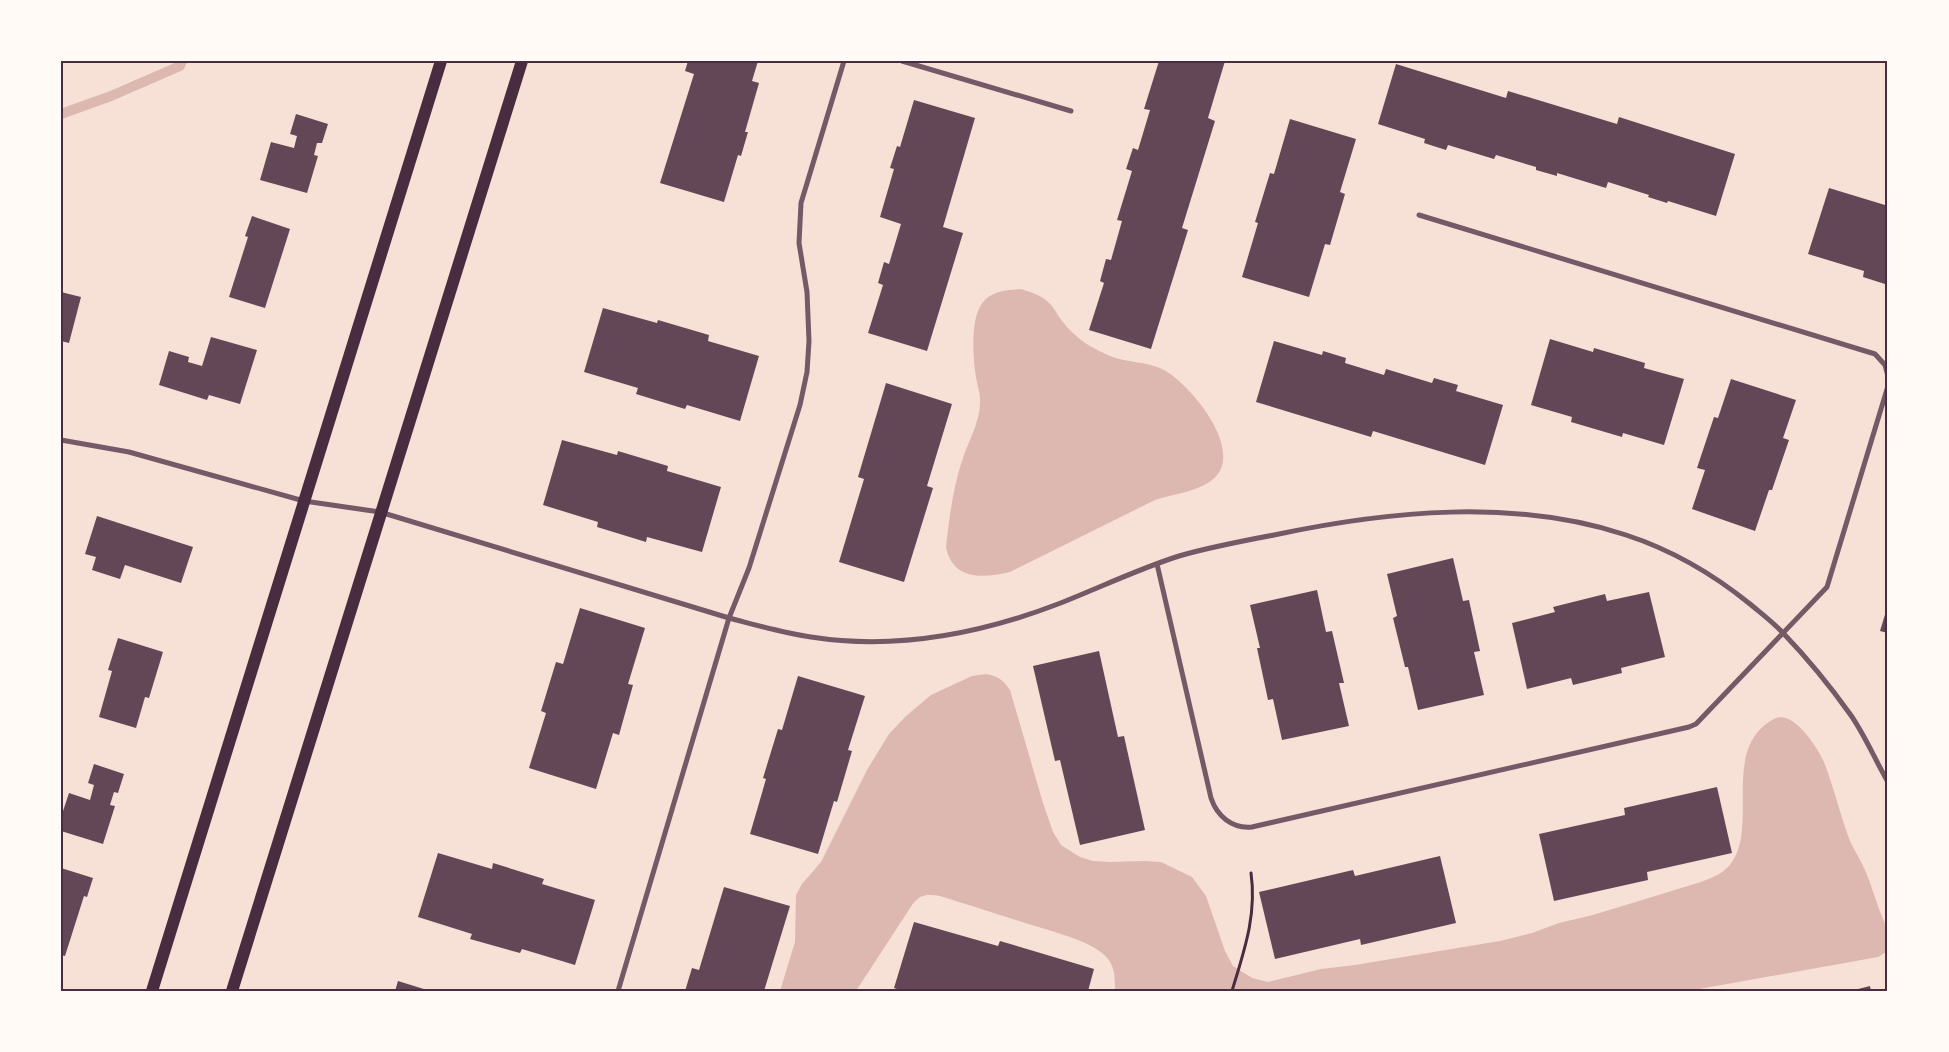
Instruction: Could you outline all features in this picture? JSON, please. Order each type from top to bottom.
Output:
[{"type":"main road","points":[[152,991],[441,61]]},
{"type":"main road","points":[[232,991],[522,61]]},
{"type":"street","points":[[618,991],[729,618],[749,568],[800,405],[809,341],[808,300],[800,243],[799,219],[805,188],[844,61]]},
{"type":"street","points":[[902,61],[1071,111]]},
{"type":"street","points":[[1419,215],[1512,245],[1875,354],[1885,366],[1888,376]]},
{"type":"street","points":[[1157,564],[1213,804],[1216,810],[1228,822],[1246,827],[1689,727],[1696,724],[1827,587],[1888,386]]},
{"type":"street","points":[[61,440],[129,452],[304,501],[380,512],[729,618],[778,631],[845,641],[916,640],[988,626],[1055,605],[1180,556],[1332,523],[1429,512],[1482,512],[1559,520],[1626,535],[1656,547],[1712,575],[1744,600],[1784,633],[1830,686],[1850,713],[1888,782]]},
{"type":"path","points":[[1232,991],[1252,918],[1250,873]]},
{"type":"shaded area","points":[[1021,289],[1045,300],[1069,329],[1090,346],[1119,359],[1158,367],[1173,376],[1199,402],[1211,419],[1219,436],[1223,453],[1221,468],[1212,480],[1206,484],[1192,490],[1155,500],[1010,572],[980,576],[962,571],[955,566],[946,547],[956,482],[980,407],[974,352],[976,316],[982,303],[991,295],[1002,291]]},
{"type":"shaded area","points":[[986,674],[1000,679],[1010,690],[1043,803],[1053,832],[1061,845],[1080,857],[1093,861],[1161,862],[1192,877],[1206,896],[1225,951],[1233,966],[1252,978],[1268,982],[1321,969],[1500,941],[1593,915],[1715,876],[1728,867],[1737,852],[1742,833],[1744,770],[1748,750],[1757,732],[1774,719],[1781,717],[1789,719],[1804,731],[1824,762],[1850,841],[1866,874],[1887,928],[1888,951],[1878,957],[1688,991],[1115,991],[1112,965],[1095,948],[1061,934],[940,896],[928,895],[921,897],[912,905],[856,991],[780,991],[795,942],[796,895],[802,884],[821,862],[867,770],[889,734],[906,716],[931,695],[972,676]]},
{"type":"building","points":[[688,61],[758,61],[752,81],[759,83],[745,132],[748,132],[741,156],[738,155],[724,202],[660,183],[694,74],[685,71]]},
{"type":"building","points":[[1159,61],[1225,61],[1208,118],[1215,121],[1182,228],[1188,230],[1151,349],[1089,330],[1104,283],[1100,281],[1106,259],[1111,260],[1122,221],[1117,220],[1132,171],[1126,169],[1133,148],[1138,150],[1150,110],[1144,109]]},
{"type":"building","points":[[1396,64],[1506,98],[1508,91],[1617,124],[1619,117],[1735,154],[1716,216],[1668,201],[1667,203],[1648,197],[1649,195],[1608,182],[1606,188],[1557,173],[1557,176],[1536,170],[1536,167],[1496,155],[1494,159],[1448,145],[1446,150],[1424,143],[1425,139],[1378,124]]},
{"type":"building","points":[[914,100],[975,118],[943,227],[963,233],[927,351],[868,333],[883,285],[878,283],[884,262],[889,264],[901,224],[880,217],[894,169],[890,168],[897,146],[900,147]]},
{"type":"building","points":[[296,114],[328,124],[322,143],[317,143],[314,155],[318,156],[307,193],[260,180],[271,142],[294,148],[297,136],[290,134]]},
{"type":"building","points":[[1290,119],[1356,139],[1340,192],[1345,194],[1330,245],[1325,244],[1309,297],[1242,277],[1258,223],[1255,222],[1270,173],[1274,174]]},
{"type":"building","points":[[1829,188],[1885,205],[1888,197],[1888,285],[1863,277],[1864,271],[1808,254]]},
{"type":"building","points":[[252,216],[290,229],[265,308],[229,297],[248,237],[245,236]]},
{"type":"building","points":[[61,292],[81,297],[69,343],[61,341]]},
{"type":"building","points":[[603,308],[657,323],[658,320],[709,335],[708,341],[759,356],[740,421],[687,405],[685,409],[636,394],[638,388],[584,372]]},
{"type":"building","points":[[211,337],[257,350],[240,404],[209,395],[207,400],[159,385],[169,351],[189,357],[188,362],[202,366]]},
{"type":"building","points":[[1550,339],[1593,352],[1594,348],[1645,363],[1644,368],[1684,379],[1664,445],[1623,433],[1622,437],[1571,422],[1572,417],[1531,405]]},
{"type":"building","points":[[1274,341],[1322,355],[1323,351],[1346,358],[1345,363],[1384,375],[1386,369],[1432,383],[1434,378],[1458,385],[1456,391],[1503,405],[1485,465],[1373,431],[1371,437],[1256,402]]},
{"type":"building","points":[[1731,379],[1796,400],[1783,438],[1789,440],[1772,490],[1769,490],[1755,531],[1692,509],[1705,470],[1697,468],[1714,417],[1718,418]]},
{"type":"building","points":[[886,383],[952,404],[927,486],[933,488],[904,582],[839,562],[864,479],[858,477]]},
{"type":"building","points":[[562,440],[617,455],[618,451],[668,466],[667,471],[721,487],[702,552],[647,537],[646,542],[597,527],[598,522],[543,505]]},
{"type":"building","points":[[97,516],[193,547],[181,583],[125,565],[120,579],[92,570],[96,557],[85,554]]},
{"type":"building","points":[[1453,558],[1463,601],[1469,600],[1480,651],[1474,652],[1484,695],[1418,710],[1408,667],[1405,667],[1393,618],[1397,616],[1387,574]]},
{"type":"building","points":[[1317,590],[1326,632],[1332,631],[1344,683],[1339,683],[1349,726],[1282,740],[1273,699],[1268,700],[1257,648],[1260,648],[1250,605]]},
{"type":"building","points":[[1649,592],[1665,657],[1621,668],[1622,673],[1573,685],[1571,678],[1527,689],[1512,623],[1555,612],[1553,607],[1605,594],[1607,601]]},
{"type":"building","points":[[580,608],[645,628],[628,684],[633,685],[619,735],[613,733],[596,789],[529,768],[546,713],[541,711],[556,662],[563,664]]},
{"type":"building","points":[[1888,608],[1888,633],[1880,631]]},
{"type":"building","points":[[118,638],[163,652],[149,698],[145,697],[136,728],[99,717],[112,671],[108,670]]},
{"type":"building","points":[[1099,651],[1118,737],[1124,736],[1145,830],[1080,845],[1060,760],[1055,761],[1033,666]]},
{"type":"building","points":[[798,676],[865,696],[848,750],[852,751],[837,802],[834,801],[818,854],[750,834],[766,779],[763,778],[778,729],[782,730]]},
{"type":"building","points":[[94,764],[124,774],[118,793],[114,792],[110,805],[115,806],[103,844],[61,831],[61,817],[69,793],[90,800],[94,785],[88,783]]},
{"type":"building","points":[[1717,787],[1732,853],[1647,872],[1648,880],[1554,901],[1539,834],[1625,815],[1624,808]]},
{"type":"building","points":[[438,853],[492,869],[493,863],[544,879],[542,884],[595,900],[575,965],[522,949],[520,953],[470,939],[472,934],[418,917]]},
{"type":"building","points":[[1440,856],[1456,923],[1361,945],[1360,939],[1275,959],[1259,892],[1353,870],[1355,876]]},
{"type":"building","points":[[61,868],[93,878],[87,897],[84,896],[65,956],[61,955]]},
{"type":"building","points":[[724,887],[790,906],[764,991],[685,991],[692,968],[699,970]]},
{"type":"building","points":[[914,922],[998,946],[1000,941],[1094,969],[1088,991],[903,991],[894,988]]},
{"type":"building","points":[[398,981],[427,990],[427,991],[395,991]]},
{"type":"building","points":[[1870,986],[1871,991],[1854,991],[1854,990]]},
{"type":"waterway","points":[[61,114],[111,96],[180,66],[182,61]]}]
